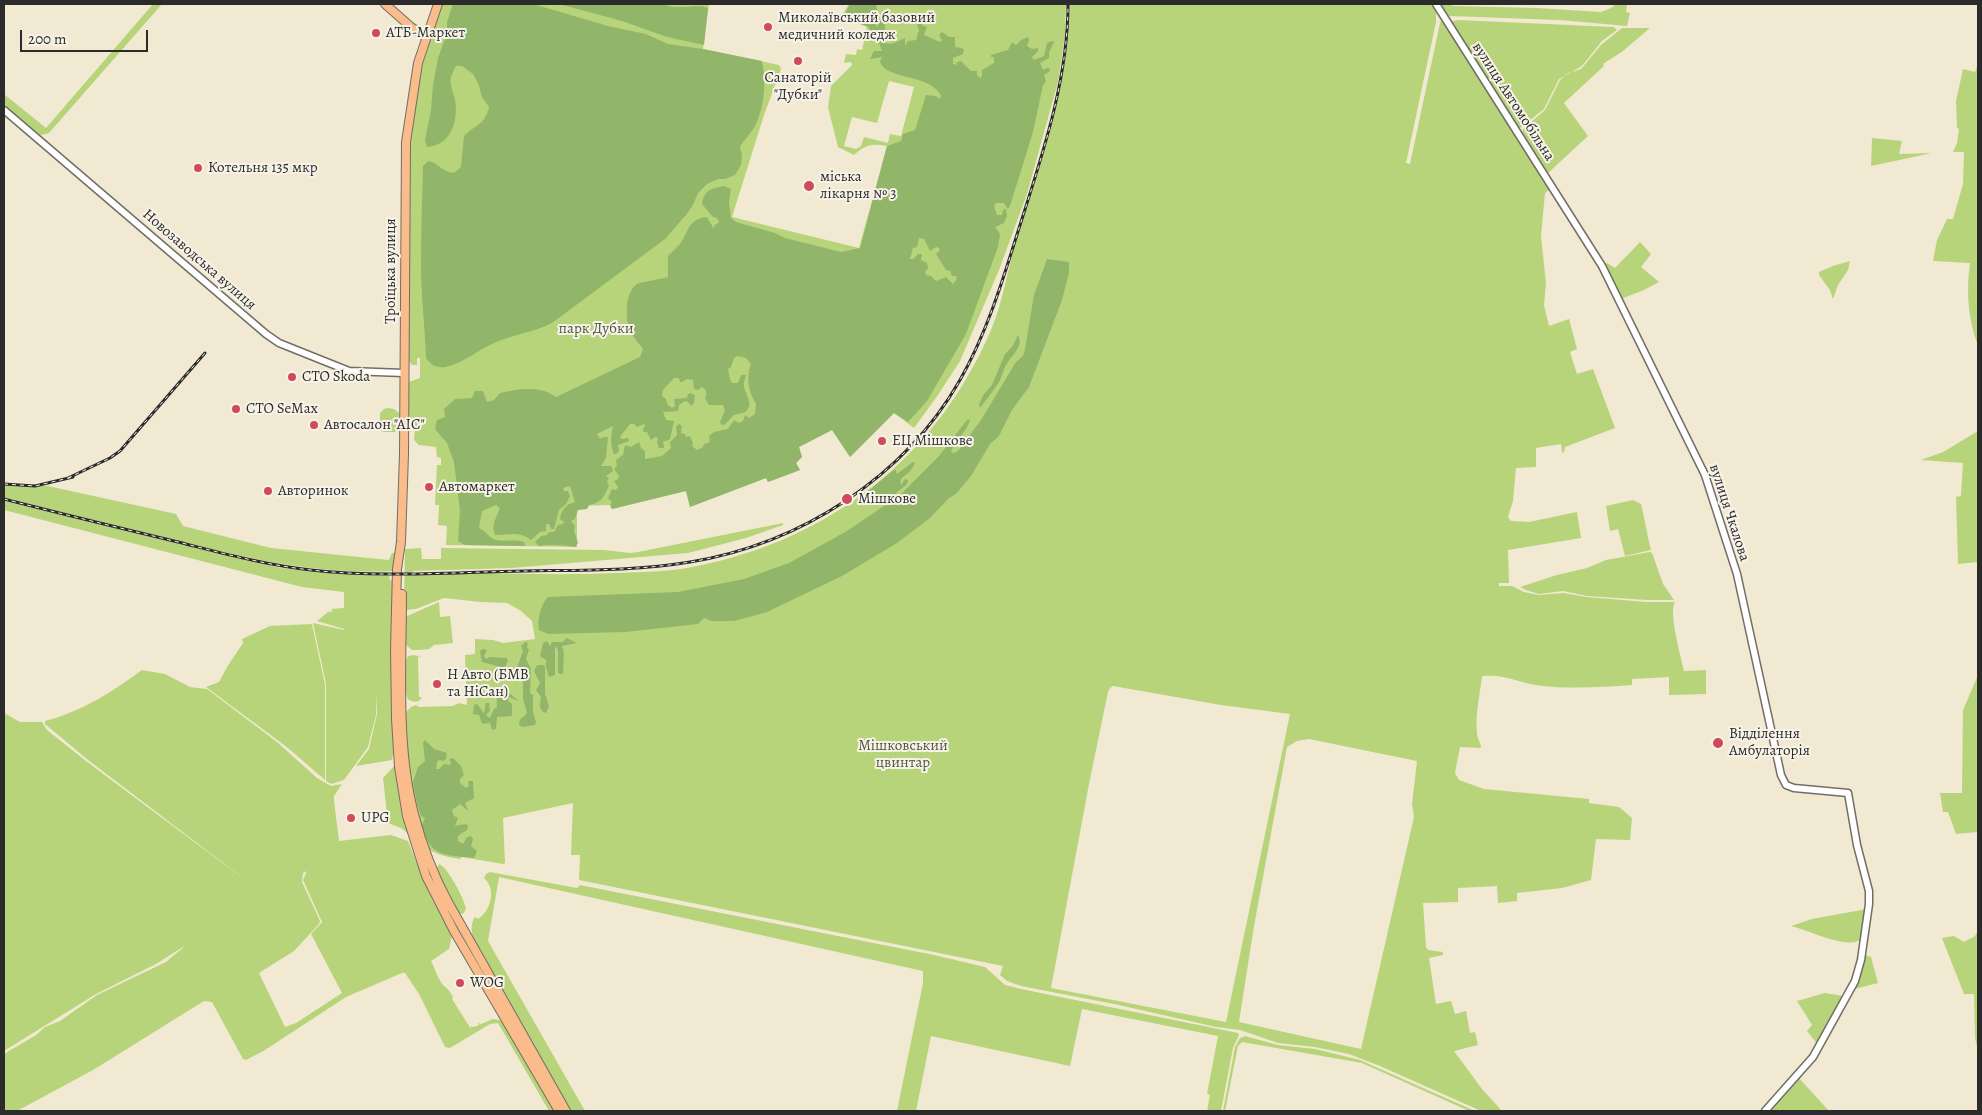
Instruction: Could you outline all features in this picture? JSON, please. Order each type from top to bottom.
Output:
[{"type":"main road","points":[[385,4],[411,27],[426,37]]},
{"type":"main road","name":"Троїцька вулиця","points":[[401,542],[406,142],[418,63],[438,4]]},
{"type":"main road","points":[[401,542],[397,569],[397,755],[404,801],[415,846],[426,876],[454,930],[559,1111]]},
{"type":"main road","points":[[401,542],[403,556],[404,747],[409,792],[420,837],[448,902],[566,1111]]},
{"type":"street","name":"вулиця Автомобільна","points":[[1436,4],[1570,214]]},
{"type":"street","name":"Новозаводська вулиця","points":[[4,110],[266,334],[279,343],[340,369],[360,372],[404,373]]},
{"type":"street","name":"вулиця Чкалова","points":[[1570,214],[1602,266],[1705,475],[1736,574],[1781,775],[1786,785],[1794,788],[1848,793],[1857,845],[1869,891],[1869,904],[1859,969],[1847,996],[1813,1057],[1765,1111]]},
{"type":"green space","points":[[153,4],[162,4],[49,133],[41,135],[35,132],[4,104],[4,94],[46,128]]},
{"type":"green space","name":"парк Дубки","points":[[442,4],[709,4],[703,49],[779,65],[781,69],[764,115],[732,217],[859,248],[887,146],[869,146],[854,155],[838,147],[828,107],[831,86],[852,65],[851,62],[844,63],[846,54],[856,55],[857,49],[862,50],[867,26],[840,18],[849,4],[1066,4],[1065,35],[1058,82],[1027,194],[999,270],[960,361],[914,428],[894,413],[850,457],[832,430],[799,447],[802,457],[796,463],[800,470],[768,482],[766,478],[690,507],[686,491],[612,509],[610,505],[577,506],[577,547],[446,545],[447,526],[438,525],[439,505],[435,505],[437,465],[441,465],[441,458],[437,457],[436,447],[419,445],[414,440],[415,426],[408,418],[409,382],[420,378],[420,358],[417,358],[417,365],[412,365],[409,361],[409,142],[416,90]],"holes":[[[889,81],[914,87],[901,136],[890,134],[888,143],[864,137],[861,146],[856,149],[844,146],[852,117],[877,123]]]},
{"type":"green space","points":[[453,4],[533,4],[608,26],[646,34],[668,44],[762,61],[764,85],[763,101],[759,116],[740,147],[742,155],[741,165],[735,175],[707,184],[698,193],[686,215],[665,239],[552,323],[498,342],[457,363],[439,367],[434,366],[426,358],[421,277],[423,166],[428,161],[446,171],[454,173],[461,167],[464,136],[482,121],[489,107],[482,97],[473,74],[462,66],[456,66],[451,76],[451,86],[456,108],[454,124],[442,142],[435,146],[427,147],[425,140],[431,110],[433,85],[438,58],[447,33],[447,22]]},
{"type":"green space","points":[[559,4],[663,4],[675,7],[698,6],[708,8],[704,45],[667,37],[622,21]]},
{"type":"green space","points":[[850,4],[876,5],[878,14],[874,23],[878,27],[878,21],[882,20],[885,15],[885,35],[875,35],[868,27],[843,18]]},
{"type":"green space","name":"Мішковський цвинтар","points":[[1069,4],[1434,4],[1436,22],[1406,163],[1410,164],[1442,20],[1552,188],[1545,193],[1541,236],[1546,283],[1544,305],[1549,326],[1569,319],[1577,349],[1570,352],[1577,374],[1593,369],[1615,428],[1565,447],[1562,453],[1561,444],[1536,448],[1536,467],[1516,468],[1513,501],[1508,517],[1511,521],[1529,522],[1577,512],[1581,538],[1508,550],[1509,583],[1499,583],[1499,586],[1512,586],[1524,592],[1539,595],[1563,593],[1646,602],[1675,602],[1673,607],[1674,624],[1684,671],[1706,670],[1706,694],[1669,695],[1669,677],[1632,679],[1632,685],[1576,688],[1543,686],[1499,676],[1482,676],[1477,719],[1477,735],[1481,748],[1460,747],[1455,773],[1459,780],[1484,789],[1589,799],[1589,803],[1619,807],[1632,818],[1630,840],[1596,839],[1591,880],[1562,888],[1517,893],[1517,901],[1498,903],[1497,886],[1458,888],[1458,902],[1423,903],[1426,947],[1428,950],[1443,952],[1443,955],[1429,958],[1436,1004],[1451,1001],[1455,1014],[1466,1011],[1470,1033],[1475,1032],[1478,1045],[1454,1051],[1482,1089],[1502,1111],[1481,1111],[1349,1054],[1315,1047],[1278,1043],[1240,1030],[1216,1027],[1119,1005],[1021,986],[1007,981],[1000,975],[1003,966],[579,880],[580,855],[571,855],[573,803],[503,818],[505,863],[503,864],[446,856],[432,851],[425,845],[407,774],[404,714],[416,705],[419,707],[453,706],[459,703],[467,705],[465,655],[475,654],[475,639],[493,640],[503,643],[535,639],[532,621],[521,611],[507,603],[444,598],[416,609],[405,610],[405,549],[421,548],[422,559],[441,559],[441,548],[604,550],[630,553],[783,523],[783,525],[746,538],[688,553],[512,568],[413,571],[412,574],[584,574],[673,570],[742,555],[789,537],[832,514],[872,487],[908,454],[940,417],[968,376],[991,330],[999,309],[1013,253],[1051,125],[1058,95],[1067,35]],"holes":[[[1113,686],[1221,705],[1290,714],[1226,1022],[1051,988],[1089,784],[1108,692]],[[1309,739],[1417,761],[1412,804],[1414,817],[1361,1049],[1239,1022],[1254,926],[1287,747],[1297,741]]]},
{"type":"green space","points":[[1439,4],[1601,12],[1616,4],[1627,4],[1626,12],[1630,13],[1627,26],[1559,20],[1449,16]]},
{"type":"green space","points":[[920,20],[922,25],[927,27],[924,35],[940,42],[942,40],[939,35],[942,32],[949,37],[955,37],[955,47],[964,50],[963,54],[953,58],[953,64],[956,65],[957,62],[961,61],[971,71],[977,71],[977,75],[980,78],[982,70],[994,63],[994,57],[991,57],[991,55],[1008,50],[1012,42],[1016,45],[1028,37],[1027,46],[1032,49],[1038,48],[1038,51],[1032,57],[1034,60],[1044,56],[1047,43],[1054,42],[1049,52],[1049,58],[1040,63],[1043,70],[1049,68],[1050,71],[1044,75],[1046,81],[1043,85],[1033,132],[1010,206],[1008,209],[1004,203],[996,203],[994,206],[997,215],[1002,215],[1003,210],[1006,209],[1007,216],[1004,223],[995,227],[1000,234],[998,247],[966,334],[927,401],[908,422],[894,413],[850,457],[832,430],[799,447],[802,457],[796,463],[800,470],[768,482],[766,478],[690,507],[686,491],[612,509],[610,505],[612,502],[608,498],[612,489],[616,490],[618,487],[614,481],[619,476],[614,469],[617,466],[616,460],[623,455],[625,445],[631,447],[639,442],[641,448],[645,451],[645,459],[662,456],[671,448],[670,442],[677,435],[676,426],[679,424],[682,426],[681,433],[685,434],[686,437],[690,436],[693,443],[692,446],[697,450],[710,442],[709,436],[714,432],[728,429],[734,420],[739,423],[743,421],[745,415],[749,418],[755,414],[756,404],[749,384],[751,364],[746,358],[737,356],[728,369],[730,379],[732,383],[738,383],[741,375],[746,375],[744,386],[749,405],[746,412],[734,415],[724,425],[720,422],[725,410],[723,405],[709,405],[705,398],[705,390],[702,387],[698,390],[694,389],[693,380],[687,379],[680,382],[679,378],[674,378],[663,390],[662,396],[666,399],[667,404],[672,408],[675,406],[674,399],[687,398],[688,394],[691,393],[695,395],[694,403],[691,406],[685,401],[679,405],[678,411],[663,412],[666,420],[674,421],[670,439],[663,441],[664,448],[659,448],[658,438],[655,437],[651,440],[647,432],[643,432],[644,424],[637,427],[634,424],[630,424],[620,437],[622,439],[628,438],[629,441],[618,445],[619,451],[616,454],[614,454],[611,444],[613,426],[597,434],[600,439],[608,437],[606,458],[601,466],[611,466],[613,471],[606,476],[609,478],[607,482],[609,486],[602,498],[597,503],[589,505],[587,509],[578,510],[575,519],[571,521],[575,526],[574,531],[578,543],[575,547],[539,546],[535,542],[541,536],[554,532],[558,525],[565,523],[560,519],[564,508],[575,502],[570,486],[563,488],[564,491],[568,491],[570,496],[566,504],[559,510],[554,529],[551,529],[549,524],[546,524],[546,531],[540,532],[531,540],[518,534],[495,535],[494,525],[500,508],[496,505],[482,511],[479,528],[491,538],[503,541],[520,541],[524,542],[525,546],[465,545],[458,541],[460,511],[454,462],[447,443],[435,429],[437,420],[445,417],[444,409],[455,399],[472,398],[475,391],[483,391],[487,402],[494,400],[500,393],[522,389],[536,389],[556,397],[640,357],[643,349],[631,333],[628,322],[627,307],[630,294],[637,284],[668,277],[668,256],[680,244],[692,223],[707,217],[714,229],[714,226],[719,222],[702,204],[709,190],[724,186],[731,189],[729,202],[731,218],[736,222],[775,233],[785,238],[841,252],[860,248],[887,146],[901,141],[903,134],[915,130],[926,95],[936,96],[939,99],[941,96],[929,84],[884,68],[880,62],[882,57],[870,59],[874,51],[882,51],[880,41],[890,44],[905,38],[905,46],[908,41],[916,40],[919,30],[916,22]],"holes":[[[919,238],[924,239],[930,251],[936,247],[939,248],[940,250],[936,254],[946,270],[950,271],[952,276],[956,276],[957,279],[953,284],[946,277],[936,281],[931,276],[926,275],[925,272],[928,268],[927,263],[921,260],[922,254],[918,254],[913,259],[910,259],[913,248],[917,247]]]},
{"type":"green space","points":[[1458,20],[1614,27],[1617,30],[1602,41],[1582,66],[1559,79],[1544,109],[1519,129],[1451,23]]},
{"type":"green space","points":[[1622,28],[1650,28],[1623,51],[1603,64],[1604,66],[1564,103],[1588,136],[1547,174],[1522,135],[1523,129],[1545,110],[1560,80],[1568,73],[1581,69],[1601,45]]},
{"type":"green space","points":[[1978,64],[1978,346],[1969,305],[1970,263],[1933,261],[1937,240],[1947,219],[1953,219],[1963,184],[1964,152],[1953,152],[1957,143],[1959,129],[1957,128],[1956,101],[1963,69],[1975,72]]},
{"type":"green space","points":[[1872,138],[1902,141],[1899,154],[1932,153],[1871,166]]},
{"type":"green space","points":[[1640,242],[1651,254],[1641,267],[1659,282],[1621,299],[1604,265],[1607,263],[1615,268]]},
{"type":"green space","points":[[1047,259],[1069,262],[1069,273],[1062,300],[1029,387],[1012,410],[999,436],[990,444],[971,476],[956,494],[949,498],[930,518],[897,543],[842,576],[767,612],[734,621],[712,621],[704,618],[698,624],[626,632],[548,634],[539,630],[540,612],[543,603],[548,597],[678,592],[744,579],[789,563],[847,531],[900,495],[939,456],[967,420],[970,419],[967,428],[951,452],[958,451],[981,420],[1016,362],[1023,356],[1034,295]]},
{"type":"green space","points":[[1850,261],[1848,270],[1838,285],[1833,299],[1819,272]]},
{"type":"green space","points":[[1018,335],[1020,343],[1017,350],[1007,364],[998,383],[980,408],[979,404],[984,394],[992,385],[1005,354],[1012,347]]},
{"type":"green space","points":[[388,408],[394,409],[399,413],[399,429],[395,432],[383,432],[380,429],[380,413]]},
{"type":"green space","points":[[1978,431],[1978,562],[1958,564],[1956,497],[1961,496],[1963,463],[1921,460],[1943,452]]},
{"type":"green space","points":[[913,462],[915,463],[901,480],[901,485],[905,479],[908,480],[907,484],[889,499],[883,496],[870,503],[868,502],[874,493],[867,496],[865,494],[895,469],[897,474]]},
{"type":"green space","points":[[4,484],[35,487],[36,485],[48,486],[176,514],[183,526],[271,548],[389,560],[392,553],[395,553],[396,540],[399,540],[396,571],[339,571],[257,559],[4,498]]},
{"type":"green space","points":[[1633,500],[1641,504],[1651,550],[1625,556],[1618,529],[1610,531],[1606,506]]},
{"type":"green space","points":[[4,501],[281,568],[330,573],[389,574],[390,581],[394,579],[395,744],[392,760],[356,766],[369,749],[377,714],[377,691],[376,715],[368,747],[344,780],[331,784],[326,781],[326,684],[313,623],[344,630],[317,621],[328,612],[333,611],[331,609],[344,608],[344,592],[302,587],[4,510]]},
{"type":"green space","points":[[1650,552],[1663,584],[1674,600],[1587,596],[1563,591],[1539,594],[1520,587],[1587,568],[1606,560]]},
{"type":"green space","points":[[439,602],[440,617],[450,616],[453,643],[434,645],[429,649],[412,650],[404,643],[405,617]]},
{"type":"green space","points":[[312,624],[325,685],[325,780],[288,748],[206,687],[219,682],[243,643],[242,639],[270,626]]},
{"type":"green space","points":[[566,638],[577,643],[562,646],[564,653],[563,674],[558,673],[558,650],[555,646],[555,675],[549,677],[546,660],[540,656],[543,643],[547,641],[550,646],[552,642],[563,642]]},
{"type":"green space","points":[[525,642],[528,643],[527,647],[529,650],[526,659],[531,669],[530,693],[533,695],[533,712],[536,722],[535,725],[523,727],[519,725],[519,722],[527,713],[523,699],[523,678],[515,673],[523,651],[521,646]]},
{"type":"green space","points":[[483,649],[487,650],[484,656],[486,659],[490,657],[506,658],[508,660],[505,668],[482,662],[480,651]]},
{"type":"green space","points":[[408,656],[421,657],[418,657],[419,697],[422,697],[416,702],[408,699],[405,678],[406,660]]},
{"type":"green space","points":[[537,665],[544,665],[545,667],[545,694],[549,706],[546,713],[541,709],[541,697],[536,690],[540,683],[534,671]]},
{"type":"green space","points":[[142,670],[165,674],[190,687],[207,689],[277,742],[317,778],[331,786],[342,784],[334,796],[339,841],[391,835],[408,841],[430,895],[452,936],[449,949],[431,961],[440,981],[451,993],[452,999],[471,1029],[471,1026],[473,1027],[479,1025],[478,1023],[481,1024],[493,1019],[505,1021],[556,1111],[549,1111],[498,1023],[490,1024],[450,1048],[445,1047],[419,994],[405,973],[402,973],[346,997],[265,1050],[246,1060],[243,1059],[212,1002],[204,1001],[93,1070],[17,1111],[4,1111],[4,1054],[36,1035],[45,1027],[60,1021],[97,995],[166,962],[186,945],[156,964],[96,994],[4,1051],[4,713],[20,722],[42,722],[47,730],[86,761],[256,888],[88,760],[45,724],[45,721],[84,707]],"holes":[[[307,871],[303,880],[322,922],[311,934],[342,993],[296,1023],[285,1027],[259,973],[294,951],[319,924],[320,921],[302,882],[303,873]]]},
{"type":"green space","points":[[1978,675],[1978,832],[1956,834],[1948,812],[1943,812],[1940,793],[1962,793],[1963,710]]},
{"type":"green space","points":[[503,686],[519,701],[509,697],[508,701],[512,704],[512,716],[497,717],[496,729],[492,730],[490,723],[482,724],[479,715],[473,714],[474,705],[477,704],[484,713],[486,703],[489,703],[490,711],[486,715],[490,718],[497,707],[498,693]]},
{"type":"green space","points":[[425,740],[434,749],[447,753],[444,761],[439,760],[437,762],[436,769],[439,769],[444,764],[450,765],[449,759],[453,758],[461,766],[464,775],[460,779],[460,783],[466,788],[469,786],[468,781],[473,781],[474,798],[465,803],[468,811],[460,804],[452,810],[454,816],[458,818],[455,826],[466,824],[468,826],[467,830],[458,836],[458,841],[463,844],[467,837],[471,836],[473,839],[471,846],[477,851],[474,858],[441,853],[429,844],[425,836],[422,825],[425,818],[421,816],[413,782],[418,767],[425,761],[423,743]]},
{"type":"green space","points":[[396,764],[410,835],[401,828],[388,823],[383,778]]},
{"type":"green space","points":[[439,864],[451,877],[459,891],[466,909],[463,914],[458,913],[436,871]]},
{"type":"green space","points":[[490,872],[577,888],[580,885],[934,955],[985,967],[1005,985],[1238,1033],[1239,1035],[1233,1048],[1221,1111],[1207,1111],[1210,1095],[1207,1094],[1218,1036],[1082,1009],[1070,1066],[931,1036],[916,1111],[897,1111],[923,983],[923,971],[499,877],[488,941],[585,1111],[568,1111],[473,939],[472,926],[474,919],[475,917],[478,919],[483,915],[491,899],[490,887],[484,878]]},
{"type":"green space","points":[[1867,909],[1861,940],[1854,942],[1836,941],[1791,926],[1812,919]]},
{"type":"green space","points":[[1978,930],[1978,1051],[1975,1038],[1974,994],[1964,994],[1942,938],[1954,936],[1964,942],[1975,936]]},
{"type":"green space","points":[[1865,955],[1871,957],[1878,983],[1851,990]]},
{"type":"green space","points":[[1825,993],[1843,996],[1818,1045],[1807,1031],[1812,1025],[1797,1001]]},
{"type":"green space","points":[[1245,1036],[1278,1045],[1315,1049],[1360,1060],[1475,1111],[1469,1111],[1362,1063],[1242,1042],[1238,1046],[1225,1111],[1223,1111],[1235,1047],[1240,1038]]},
{"type":"green space","points":[[1798,1077],[1829,1111],[1767,1111]]},
{"type":"railway","points":[[4,499],[260,562],[311,570],[364,574],[608,570],[649,567],[690,562],[731,553],[771,540],[809,522],[845,501],[879,476],[910,447],[937,415],[960,380],[998,294],[1042,154],[1058,94],[1067,34],[1068,4]]},
{"type":"railway","points":[[68,478],[110,458],[120,451],[205,353]]},
{"type":"railway","points":[[4,484],[35,486],[73,477]]},
{"type":"place","name":"Миколаївський базовий медичний коледж","points":[[768,27]]},
{"type":"place","name":"АТБ-Маркет","points":[[376,33]]},
{"type":"place","name":"Санаторій \"Дубки\"","points":[[798,61]]},
{"type":"place","name":"Котельня 135 мкр","points":[[198,168]]},
{"type":"place","name":"міська лікарня № 3","points":[[809,186]]},
{"type":"place","name":"СТО Skoda","points":[[292,377]]},
{"type":"place","name":"СТО SeMax","points":[[236,409]]},
{"type":"place","name":"Автосалон \"АІС\"","points":[[314,425]]},
{"type":"place","name":"ЕЦ Мішкове","points":[[882,441]]},
{"type":"place","name":"Автомаркет","points":[[429,487]]},
{"type":"place","name":"Авторинок","points":[[268,491]]},
{"type":"place","name":"Мішкове","points":[[847,499]]},
{"type":"place","name":"Н Авто (БМВ та НіСан)","points":[[437,684]]},
{"type":"place","name":"Відділення Амбулаторія","points":[[1718,743]]},
{"type":"place","name":"UPG","points":[[351,818]]},
{"type":"place","name":"WOG","points":[[460,983]]}]
